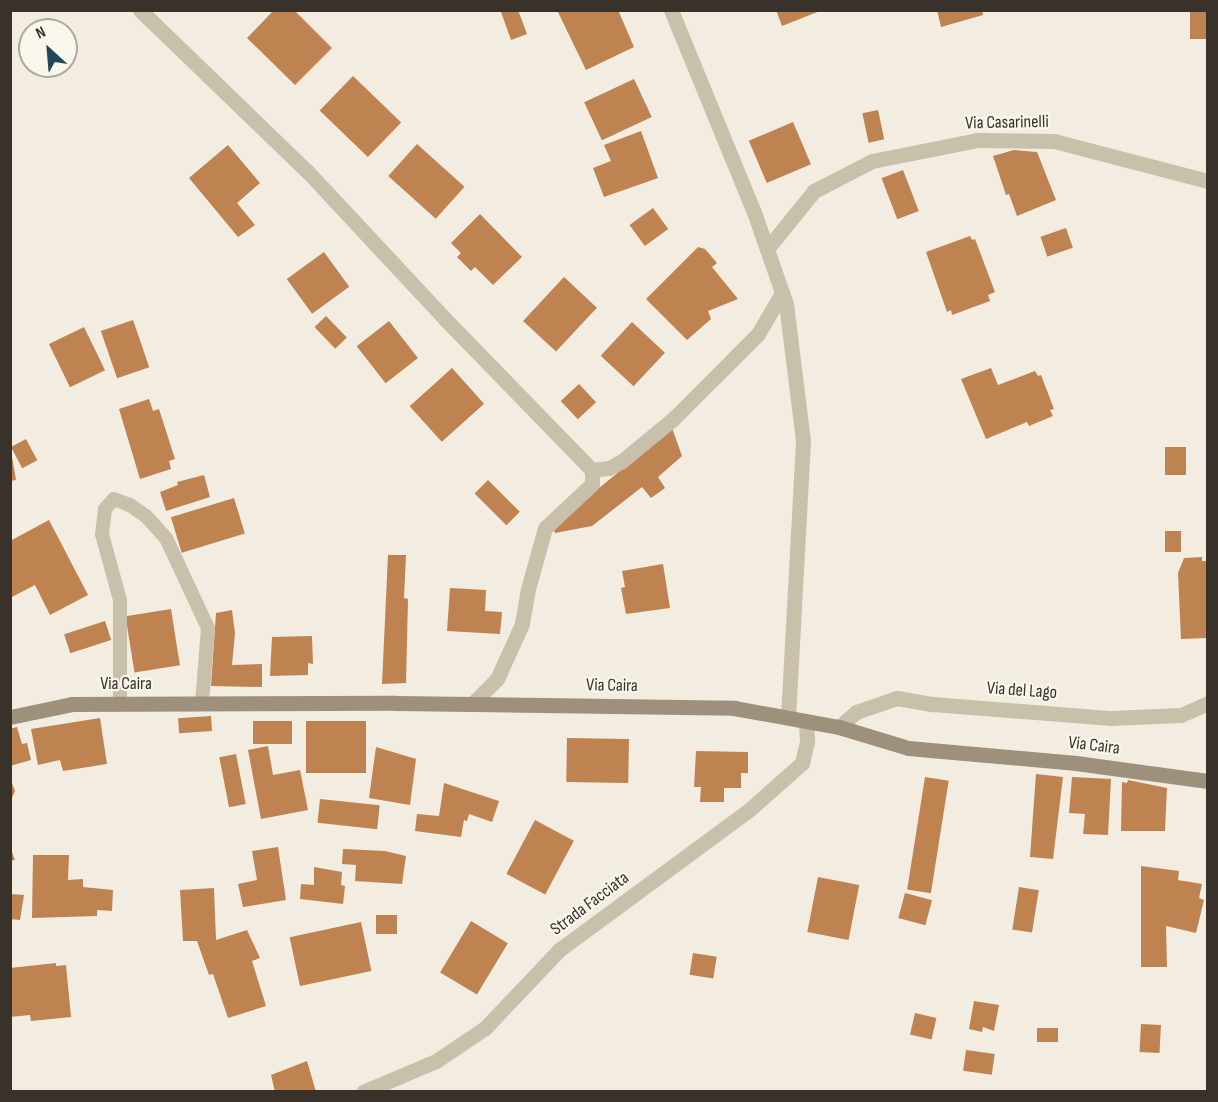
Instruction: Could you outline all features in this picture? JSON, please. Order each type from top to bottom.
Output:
[{"type":"street","points":[[140,10],[308,172],[445,319],[592,470],[592,484],[545,528],[528,589],[522,624],[496,679],[472,704]]},
{"type":"street","points":[[671,10],[786,304],[803,441],[788,717]]},
{"type":"street","name":"Via Casarinelli","points":[[766,249],[814,191],[872,161],[977,140],[1054,141],[1208,181]]},
{"type":"street","points":[[592,470],[609,468],[622,460],[673,419],[758,334],[782,293]]},
{"type":"street","name":"Via del Lago","points":[[839,727],[856,712],[897,698],[932,704],[1111,718],[1181,715],[1208,703]]},
{"type":"street","name":"Via Caira","points":[[10,717],[72,704],[472,704],[734,708],[839,727],[908,748],[1076,763],[1208,781]]},
{"type":"street","name":"Strada Facciata","points":[[363,1092],[436,1061],[486,1028],[559,950],[749,810],[802,763],[807,741],[806,721]]},
{"type":"lane","points":[[120,704],[120,600],[102,534],[105,509],[114,499],[130,505],[146,516],[166,538],[208,628],[202,703]]},
{"type":"building","points":[[274,10],[294,10],[332,48],[295,85],[247,38]]},
{"type":"building","points":[[518,10],[527,34],[511,40],[501,12]]},
{"type":"building","points":[[557,10],[618,10],[634,47],[586,70]]},
{"type":"building","points":[[776,10],[820,10],[820,11],[782,26]]},
{"type":"building","points":[[937,10],[982,10],[983,15],[941,27]]},
{"type":"building","points":[[1190,10],[1208,10],[1208,39],[1190,39]]},
{"type":"building","points":[[353,76],[401,123],[368,157],[320,111]]},
{"type":"building","points":[[634,79],[652,117],[602,140],[584,102]]},
{"type":"building","points":[[878,110],[884,139],[869,143],[862,113]]},
{"type":"building","points":[[793,122],[811,164],[767,183],[749,141]]},
{"type":"building","points":[[641,131],[658,178],[604,197],[593,168],[611,161],[604,145]]},
{"type":"building","points":[[417,144],[465,187],[436,219],[388,176]]},
{"type":"building","points":[[228,145],[260,183],[237,203],[255,225],[238,237],[189,178]]},
{"type":"building","points":[[1014,150],[1037,152],[1056,200],[1017,216],[1009,194],[1006,195],[993,156]]},
{"type":"building","points":[[903,170],[919,211],[897,219],[882,178]]},
{"type":"building","points":[[653,208],[668,229],[645,246],[630,225]]},
{"type":"building","points":[[480,214],[522,257],[493,285],[475,267],[471,271],[457,257],[461,253],[451,243]]},
{"type":"building","points":[[1066,228],[1073,248],[1047,257],[1040,237]]},
{"type":"building","points":[[970,236],[972,240],[975,239],[995,292],[988,295],[990,301],[952,315],[951,310],[947,312],[926,252]]},
{"type":"building","points":[[698,247],[705,249],[717,263],[712,267],[738,299],[708,311],[711,319],[687,340],[646,299]]},
{"type":"building","points":[[324,252],[349,287],[312,314],[287,279]]},
{"type":"building","points":[[564,277],[597,308],[556,352],[523,321]]},
{"type":"building","points":[[326,316],[347,338],[335,349],[314,327]]},
{"type":"building","points":[[133,320],[149,367],[117,378],[101,331]]},
{"type":"building","points":[[389,321],[418,358],[386,383],[357,346]]},
{"type":"building","points":[[632,322],[665,353],[634,386],[601,356]]},
{"type":"building","points":[[84,327],[105,370],[70,387],[49,344]]},
{"type":"building","points":[[452,368],[484,404],[442,442],[410,406]]},
{"type":"building","points":[[991,368],[998,385],[1035,371],[1038,376],[1041,375],[1054,409],[1050,410],[1053,416],[1029,426],[1027,422],[986,439],[961,379]]},
{"type":"building","points":[[579,384],[596,402],[578,419],[561,401]]},
{"type":"building","points":[[149,399],[153,411],[159,409],[175,459],[169,461],[171,469],[140,479],[119,409]]},
{"type":"building","points":[[672,428],[682,456],[658,477],[665,488],[651,498],[642,487],[592,526],[555,533],[554,530],[576,507]]},
{"type":"building","points":[[26,439],[37,460],[22,468],[11,447]]},
{"type":"building","points":[[1165,447],[1186,447],[1186,475],[1165,475]]},
{"type":"building","points":[[10,457],[12,457],[16,480],[10,481]]},
{"type":"building","points":[[204,475],[210,497],[166,511],[160,492],[178,485],[177,482]]},
{"type":"building","points":[[488,480],[520,512],[506,525],[475,493]]},
{"type":"building","points":[[234,498],[245,533],[182,553],[171,517]]},
{"type":"building","points":[[49,520],[88,595],[50,615],[35,585],[10,598],[10,541]]},
{"type":"building","points":[[1165,531],[1181,531],[1181,552],[1165,552]]},
{"type":"building","points":[[388,555],[406,555],[404,598],[408,599],[406,683],[382,684]]},
{"type":"building","points":[[1202,557],[1202,561],[1208,561],[1208,638],[1181,639],[1178,573],[1184,558]]},
{"type":"building","points":[[663,564],[670,608],[626,614],[621,588],[625,587],[622,571]]},
{"type":"building","points":[[450,588],[486,590],[485,611],[502,612],[500,634],[447,631]]},
{"type":"building","points":[[171,609],[180,665],[134,672],[126,616]]},
{"type":"building","points":[[232,610],[235,633],[232,665],[262,664],[262,687],[211,686],[216,613]]},
{"type":"building","points":[[105,621],[111,640],[70,653],[64,634]]},
{"type":"building","points":[[312,636],[313,664],[308,663],[308,675],[270,676],[272,637]]},
{"type":"building","points":[[211,716],[212,731],[179,733],[178,718]]},
{"type":"building","points":[[100,718],[107,764],[63,771],[60,760],[38,765],[31,729]]},
{"type":"building","points":[[253,721],[292,721],[292,744],[253,744]]},
{"type":"building","points":[[306,721],[366,721],[366,773],[306,773]]},
{"type":"building","points":[[17,727],[22,744],[27,743],[31,760],[10,766],[10,729]]},
{"type":"building","points":[[567,738],[629,739],[628,783],[566,782]]},
{"type":"building","points":[[268,746],[273,775],[300,770],[308,810],[261,819],[248,750]]},
{"type":"building","points":[[376,747],[416,759],[410,805],[369,798]]},
{"type":"building","points":[[696,751],[748,752],[748,773],[741,773],[741,788],[724,788],[724,802],[700,802],[701,787],[694,787]]},
{"type":"building","points":[[236,754],[246,804],[229,807],[219,757]]},
{"type":"building","points":[[1036,774],[1063,777],[1053,859],[1030,857]]},
{"type":"building","points":[[925,777],[949,781],[931,893],[907,890]]},
{"type":"building","points":[[1072,777],[1111,779],[1108,835],[1083,834],[1085,814],[1069,813]]},
{"type":"building","points":[[10,778],[15,791],[11,800],[10,800]]},
{"type":"building","points":[[1128,780],[1167,788],[1165,831],[1121,831],[1122,782],[1127,783]]},
{"type":"building","points":[[444,783],[499,801],[492,822],[469,814],[467,821],[464,820],[461,837],[415,831],[417,814],[439,816]]},
{"type":"building","points":[[320,799],[380,805],[377,829],[317,823]]},
{"type":"building","points":[[535,820],[574,841],[545,895],[506,874]]},
{"type":"building","points":[[10,847],[15,860],[10,861]]},
{"type":"building","points":[[278,847],[286,900],[243,907],[238,884],[257,880],[252,851]]},
{"type":"building","points":[[343,849],[385,851],[406,856],[402,884],[355,881],[356,865],[342,864]]},
{"type":"building","points":[[33,855],[69,855],[68,880],[83,879],[83,887],[113,890],[112,911],[97,910],[97,916],[32,918]]},
{"type":"building","points":[[1141,866],[1179,871],[1178,880],[1202,884],[1199,898],[1204,900],[1196,933],[1166,926],[1167,967],[1141,967]]},
{"type":"building","points":[[314,867],[342,872],[341,885],[345,886],[343,904],[300,899],[301,884],[314,885]]},
{"type":"building","points":[[818,877],[859,885],[849,940],[807,932]]},
{"type":"building","points":[[1019,887],[1039,890],[1032,933],[1012,929]]},
{"type":"building","points":[[214,888],[216,940],[247,930],[260,958],[252,961],[266,1006],[228,1018],[213,974],[209,975],[197,941],[183,941],[180,890]]},
{"type":"building","points":[[905,893],[932,900],[925,925],[898,918]]},
{"type":"building","points":[[10,894],[24,895],[20,920],[10,919]]},
{"type":"building","points":[[376,915],[397,915],[397,934],[376,934]]},
{"type":"building","points":[[471,921],[508,943],[477,995],[440,972]]},
{"type":"building","points":[[361,922],[371,971],[300,986],[290,937]]},
{"type":"building","points":[[693,953],[717,957],[713,978],[690,975]]},
{"type":"building","points":[[56,963],[56,966],[66,965],[71,1017],[31,1021],[30,1015],[10,1017],[10,968]]},
{"type":"building","points":[[974,1001],[999,1005],[994,1031],[983,1027],[982,1032],[969,1029]]},
{"type":"building","points":[[915,1013],[936,1018],[931,1039],[910,1034]]},
{"type":"building","points":[[1141,1024],[1161,1025],[1160,1053],[1140,1052]]},
{"type":"building","points":[[1037,1028],[1058,1028],[1058,1042],[1037,1042]]},
{"type":"building","points":[[966,1050],[995,1054],[992,1075],[963,1071]]},
{"type":"building","points":[[307,1061],[316,1092],[275,1092],[271,1075]]}]
